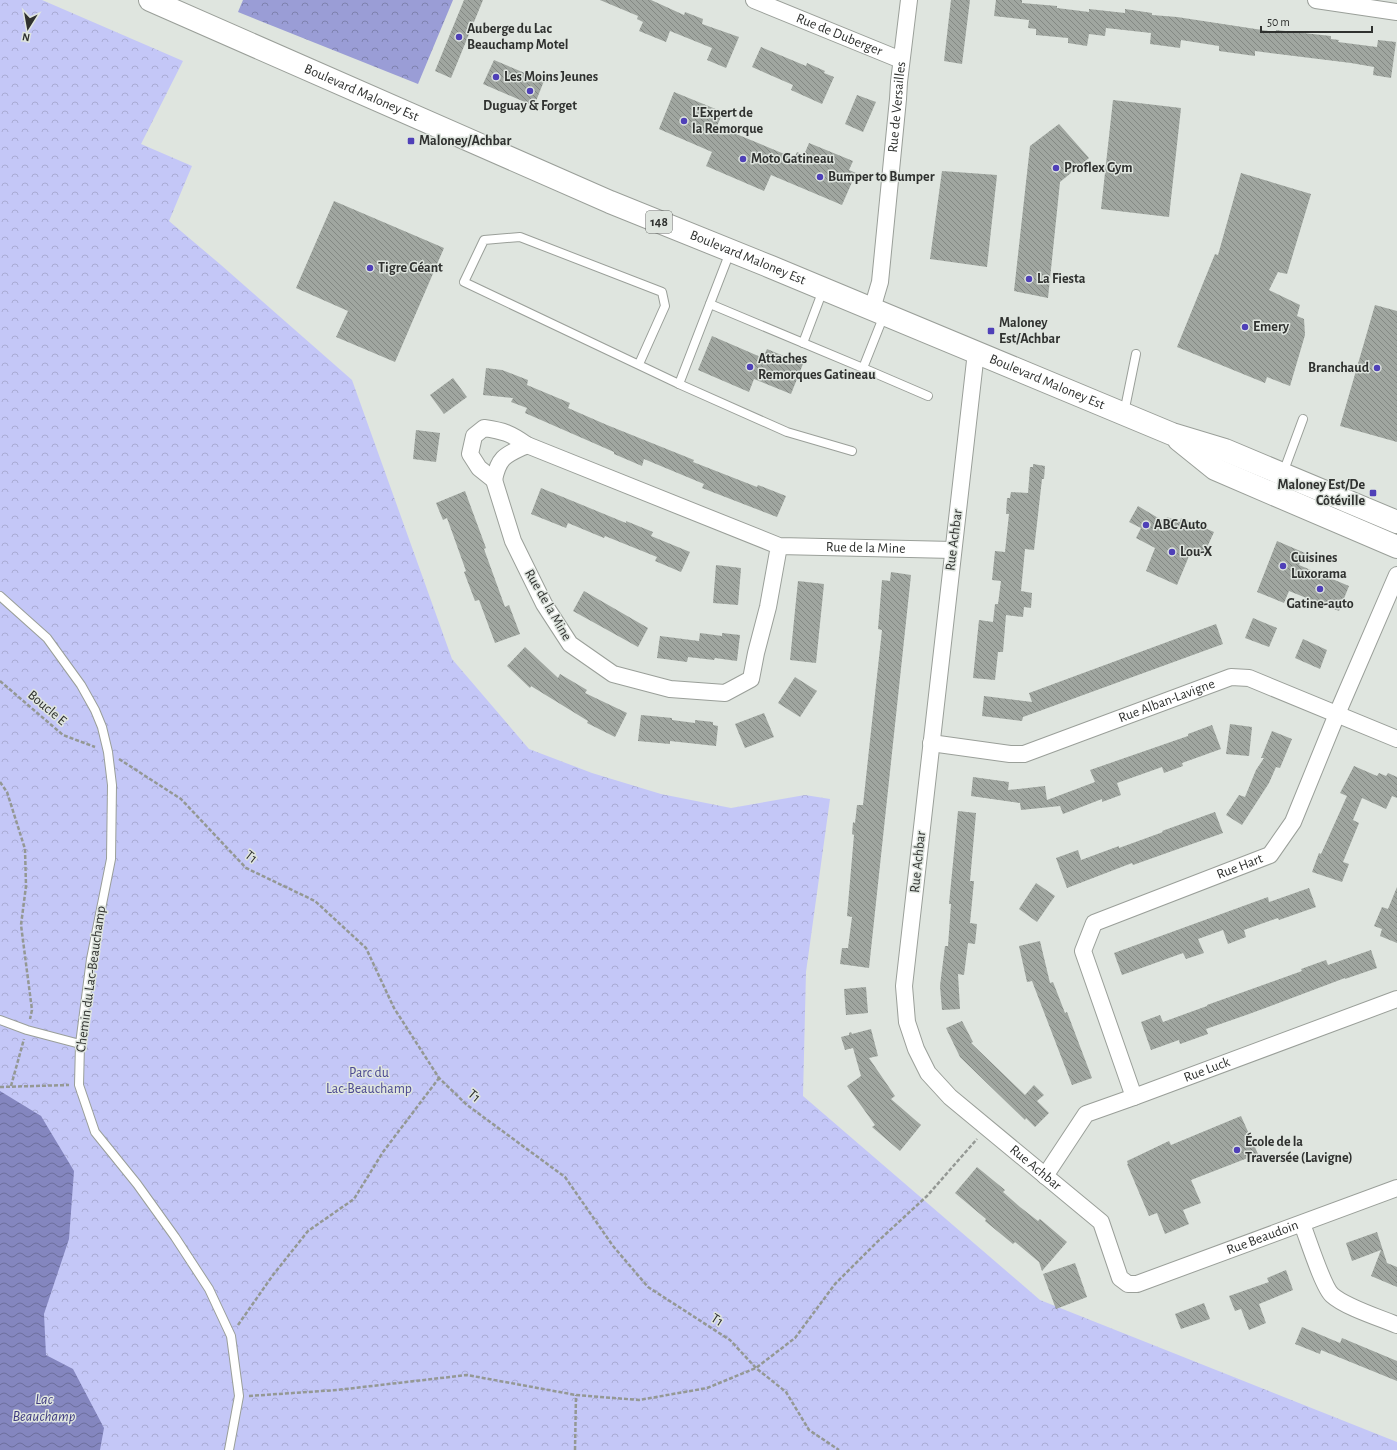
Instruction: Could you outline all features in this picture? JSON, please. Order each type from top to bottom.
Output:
[{"type":"main road","name":"Boulevard Maloney Est","points":[[150,0],[610,202],[824,289],[1172,434],[1225,450],[1397,522]]},
{"type":"main road","name":"Boulevard Maloney Est","points":[[1172,434],[1215,469],[1397,547]]},
{"type":"street","name":"Rue de Duberger","points":[[754,0],[901,60]]},
{"type":"street","name":"Rue de Versailles","points":[[878,312],[901,60],[909,0]]},
{"type":"street","points":[[1316,0],[1397,12]]},
{"type":"street","name":"Rue Achbar","points":[[976,352],[904,986],[907,1022],[916,1049],[928,1072],[950,1097],[1101,1222],[1120,1278],[1128,1284]]},
{"type":"street","name":"Rue de la Mine","points":[[779,546],[768,608],[751,679],[725,693],[670,689],[613,674],[570,644],[544,604],[513,541],[494,480],[480,468],[470,454],[474,436],[484,428],[512,434],[527,445],[779,546],[953,550]]},
{"type":"street","points":[[494,480],[497,466],[507,455],[527,445]]},
{"type":"street","name":"Rue Hart","points":[[1134,1097],[1083,951],[1094,923],[1270,855],[1293,822],[1337,714],[1397,575]]},
{"type":"street","name":"Rue Alban-Lavigne","points":[[931,743],[1010,754],[1024,754],[1231,677],[1249,678],[1397,739]]},
{"type":"street","name":"Rue Luck","points":[[1045,1176],[1086,1114],[1397,999]]},
{"type":"street","name":"Rue Beaudoin","points":[[1128,1284],[1138,1284],[1397,1188]]},
{"type":"street","points":[[1302,1224],[1325,1283],[1332,1295],[1345,1303],[1397,1325]]},
{"type":"lane","points":[[639,364],[665,306],[662,292],[520,237],[484,240],[464,282],[679,384],[787,432],[852,451]]},
{"type":"lane","points":[[679,384],[730,251]]},
{"type":"lane","points":[[803,343],[824,289]]},
{"type":"lane","points":[[710,304],[928,396]]},
{"type":"lane","points":[[863,368],[878,312]]},
{"type":"lane","points":[[1124,413],[1136,354]]},
{"type":"lane","points":[[1282,474],[1303,419]]},
{"type":"lane","name":"Chemin du Lac-Beauchamp","points":[[0,596],[47,638],[81,685],[95,710],[102,727],[108,752],[112,785],[110,859],[91,959],[80,1044],[79,1085],[95,1132],[137,1184],[175,1237],[209,1289],[230,1336],[239,1396],[229,1450]]},
{"type":"lane","points":[[0,1020],[27,1030],[80,1044]]},
{"type":"path","name":"Boucle E","points":[[0,681],[62,735],[108,752]]},
{"type":"path","name":"T1","points":[[108,752],[181,798],[246,868],[315,901],[366,948],[394,1008],[439,1078],[468,1105],[565,1177],[613,1246],[648,1287],[730,1340],[756,1368],[786,1392],[809,1430],[839,1450]]},
{"type":"path","points":[[0,782],[7,792],[25,849],[26,886],[21,925],[32,1010],[11,1086]]},
{"type":"path","points":[[230,1336],[273,1276],[308,1231],[354,1198],[382,1152],[439,1078]]},
{"type":"path","points":[[0,1087],[79,1085]]},
{"type":"path","points":[[239,1396],[338,1390],[467,1374],[576,1396],[640,1400],[707,1388],[756,1368],[795,1338],[835,1284],[876,1243],[927,1196],[987,1128]]},
{"type":"path","points":[[575,1450],[576,1396]]},
{"type":"green space","name":"Parc du Lac-Beauchamp","points":[[0,0],[42,0],[183,61],[141,144],[192,166],[169,221],[352,380],[452,659],[529,749],[592,773],[661,794],[731,808],[805,795],[830,799],[806,972],[803,1096],[1040,1300],[1397,1442],[1397,1450],[0,1450]]},
{"type":"green space","points":[[243,0],[453,0],[418,84],[238,12]]},
{"type":"water","name":"Lac Beauchamp","points":[[0,1091],[41,1116],[74,1171],[69,1239],[44,1314],[46,1355],[73,1369],[104,1428],[100,1450],[0,1450]]},
{"type":"building","name":"Auberge du Lac Beauchamp Motel","points":[[464,0],[483,0],[451,78],[435,71]]},
{"type":"building","points":[[600,0],[651,0],[684,15],[685,12],[703,19],[702,24],[739,37],[726,68],[707,60],[712,48],[670,31],[666,42],[639,31],[643,22],[637,19],[638,16]]},
{"type":"building","points":[[951,0],[970,0],[962,64],[944,61]]},
{"type":"building","points":[[996,0],[1022,0],[1022,3],[1057,6],[1057,8],[1089,12],[1089,9],[1125,13],[1125,9],[1152,13],[1152,15],[1177,17],[1276,32],[1276,30],[1331,36],[1331,39],[1339,40],[1338,42],[1377,47],[1378,40],[1396,42],[1391,78],[1373,75],[1374,67],[1351,63],[1255,51],[1255,56],[1219,51],[1219,46],[1181,40],[1180,48],[1150,44],[1151,33],[1106,28],[1105,36],[1089,34],[1087,46],[1068,43],[1068,38],[1036,35],[1036,29],[1028,28],[1029,20],[994,16]]},
{"type":"building","points":[[761,47],[806,66],[807,63],[834,77],[822,104],[791,90],[793,85],[752,67]]},
{"type":"building","points":[[494,60],[544,81],[534,106],[483,84]]},
{"type":"building","points":[[674,92],[723,112],[717,126],[794,158],[797,152],[804,155],[809,143],[853,161],[849,170],[856,173],[842,205],[771,175],[764,191],[706,166],[712,152],[659,129]]},
{"type":"building","points":[[857,95],[876,102],[863,132],[845,124]]},
{"type":"building","points":[[1113,100],[1181,108],[1169,217],[1101,209]]},
{"type":"building","points":[[1059,124],[1089,158],[1060,182],[1048,298],[1014,291],[1030,146]]},
{"type":"building","points":[[942,171],[997,175],[987,267],[930,259]]},
{"type":"building","name":"Emery","points":[[1241,173],[1311,194],[1287,274],[1278,272],[1269,290],[1300,305],[1297,316],[1304,319],[1305,335],[1290,386],[1267,377],[1265,383],[1177,347],[1215,254],[1218,255]]},
{"type":"building","name":"Tigre Géant","points":[[334,201],[444,248],[395,362],[336,337],[348,311],[296,288]]},
{"type":"building","name":"Branchaud","points":[[1375,305],[1397,311],[1397,442],[1340,426]]},
{"type":"building","name":"Attaches Remorques Gatineau","points":[[712,336],[763,358],[767,349],[803,364],[791,394],[754,379],[749,392],[698,370]]},
{"type":"building","points":[[486,368],[502,370],[528,380],[527,385],[570,403],[568,408],[694,460],[693,462],[757,487],[758,485],[786,496],[777,517],[702,488],[704,484],[644,459],[642,466],[614,454],[614,452],[525,413],[527,408],[511,402],[513,398],[483,395]]},
{"type":"building","points":[[453,378],[467,397],[444,414],[430,395]]},
{"type":"building","points":[[416,430],[440,433],[436,462],[413,459]]},
{"type":"building","points":[[1033,464],[1045,466],[1044,479],[1042,479],[1034,550],[1025,549],[1021,591],[1032,593],[1031,608],[1024,607],[1023,617],[1006,615],[1003,652],[998,652],[995,680],[973,678],[979,620],[993,622],[995,604],[998,604],[1001,581],[992,580],[995,551],[1005,552],[1009,514],[1006,514],[1007,498],[1010,498],[1011,492],[1028,493],[1030,467],[1033,467]]},
{"type":"building","points":[[541,488],[626,523],[626,521],[653,532],[651,536],[690,552],[681,572],[655,561],[657,557],[605,536],[604,538],[568,523],[566,528],[531,514]]},
{"type":"building","points":[[465,491],[486,548],[484,549],[505,607],[509,605],[520,634],[495,643],[479,600],[475,601],[447,518],[443,520],[436,503]]},
{"type":"building","name":"Lou-X","points":[[1138,506],[1165,522],[1167,517],[1180,522],[1181,518],[1214,532],[1204,554],[1192,549],[1177,585],[1146,571],[1155,548],[1136,538],[1141,528],[1129,522]]},
{"type":"building","points":[[1277,541],[1305,553],[1299,565],[1349,586],[1339,611],[1289,591],[1284,603],[1257,592]]},
{"type":"building","points":[[716,565],[741,568],[738,605],[713,603]]},
{"type":"building","points":[[891,572],[911,575],[869,968],[840,964],[842,948],[848,948],[852,917],[847,916],[854,835],[852,834],[853,822],[855,823],[857,805],[863,805],[882,630],[878,629],[882,580],[890,581]]},
{"type":"building","points":[[798,581],[824,584],[816,663],[790,660]]},
{"type":"building","points":[[584,591],[648,628],[638,647],[573,611]]},
{"type":"building","points":[[1253,618],[1277,628],[1269,647],[1245,638]]},
{"type":"building","points":[[1216,624],[1223,644],[1023,717],[1022,721],[982,716],[984,696],[1032,702],[1029,693]]},
{"type":"building","points":[[700,633],[722,636],[722,633],[740,635],[737,661],[715,658],[714,660],[688,657],[687,662],[657,658],[660,636],[699,641]]},
{"type":"building","points":[[1303,639],[1327,650],[1320,669],[1295,658]]},
{"type":"building","points":[[525,647],[558,678],[560,674],[587,690],[585,693],[627,713],[615,737],[587,723],[588,721],[531,686],[530,688],[507,666]]},
{"type":"building","points":[[795,677],[817,691],[800,717],[778,703]]},
{"type":"building","points":[[764,713],[774,737],[745,748],[735,724]]},
{"type":"building","points":[[641,715],[672,718],[672,720],[695,723],[695,720],[713,722],[713,725],[718,726],[716,746],[670,741],[670,744],[638,741]]},
{"type":"building","points":[[1230,724],[1252,727],[1249,756],[1226,754]]},
{"type":"building","points":[[1212,725],[1221,749],[1182,763],[1183,766],[1164,773],[1162,767],[1117,783],[1121,795],[1102,802],[1102,799],[1063,814],[1060,806],[1021,810],[1020,803],[971,796],[973,777],[1009,782],[1008,790],[1045,786],[1047,800],[1095,782],[1090,770],[1188,736],[1188,734]]},
{"type":"building","points":[[1272,731],[1292,739],[1280,768],[1276,767],[1269,783],[1242,825],[1226,815],[1239,795],[1245,797],[1256,770],[1264,758],[1261,758]]},
{"type":"building","points":[[1354,766],[1377,776],[1379,773],[1386,776],[1388,773],[1397,777],[1397,798],[1392,796],[1386,809],[1362,798],[1353,820],[1359,823],[1343,862],[1349,864],[1342,882],[1312,872],[1319,853],[1321,854],[1347,796],[1340,793]]},
{"type":"building","points":[[958,811],[976,813],[970,881],[974,881],[970,923],[977,924],[975,944],[968,943],[964,975],[958,974],[960,1009],[942,1010],[940,986],[945,946],[948,946],[951,904],[949,904]]},
{"type":"building","points":[[1215,812],[1223,833],[1133,865],[1132,863],[1067,888],[1056,858],[1078,850],[1081,860],[1119,846],[1119,848]]},
{"type":"building","points":[[1036,883],[1055,896],[1037,922],[1019,909]]},
{"type":"building","points":[[1397,887],[1397,943],[1380,936],[1382,929],[1374,926],[1382,907],[1388,909]]},
{"type":"building","points":[[1309,888],[1316,907],[1244,930],[1246,937],[1228,944],[1223,930],[1198,939],[1204,953],[1186,959],[1183,953],[1122,975],[1114,953],[1268,897],[1269,902]]},
{"type":"building","points":[[1040,941],[1050,983],[1053,982],[1065,1013],[1067,1012],[1092,1078],[1072,1085],[1032,981],[1027,982],[1019,946]]},
{"type":"building","points":[[1371,950],[1377,968],[1345,978],[1206,1029],[1208,1034],[1180,1044],[1179,1040],[1151,1050],[1141,1022],[1160,1015],[1163,1022],[1302,971],[1301,969],[1326,960],[1328,965]]},
{"type":"building","points":[[866,987],[868,1013],[846,1015],[844,989]]},
{"type":"building","points":[[962,1021],[973,1042],[971,1043],[1025,1095],[1034,1085],[1044,1095],[1037,1101],[1049,1113],[1035,1127],[1026,1118],[1025,1120],[960,1057],[946,1028]]},
{"type":"building","points":[[871,1029],[878,1056],[869,1058],[895,1096],[891,1099],[921,1125],[900,1151],[872,1127],[875,1125],[847,1086],[861,1076],[853,1048],[845,1050],[841,1037],[849,1035],[851,1032],[852,1034]]},
{"type":"building","points":[[1241,1116],[1258,1154],[1191,1180],[1201,1203],[1183,1210],[1189,1224],[1165,1234],[1157,1213],[1149,1216],[1127,1161],[1169,1141],[1171,1145]]},
{"type":"building","points":[[977,1167],[1005,1190],[1003,1192],[1020,1207],[1038,1221],[1040,1219],[1067,1242],[1042,1271],[1039,1262],[1015,1242],[1013,1244],[985,1221],[986,1219],[955,1193]]},
{"type":"building","points":[[1377,1232],[1387,1263],[1397,1267],[1397,1287],[1371,1276],[1381,1250],[1352,1261],[1346,1243]]},
{"type":"building","points":[[1075,1263],[1087,1297],[1056,1309],[1043,1274]]},
{"type":"building","points":[[1286,1270],[1293,1290],[1259,1304],[1266,1323],[1249,1330],[1241,1309],[1235,1311],[1229,1296],[1269,1282],[1267,1278]]},
{"type":"building","points":[[1204,1303],[1210,1319],[1181,1329],[1175,1314]]},
{"type":"building","points":[[1302,1327],[1340,1343],[1342,1338],[1397,1361],[1397,1381],[1321,1350],[1320,1354],[1295,1344]]},
{"type":"place","name":"Auberge du Lac Beauchamp Motel","points":[[459,37]]},
{"type":"place","name":"Les Moins Jeunes","points":[[496,77]]},
{"type":"place","name":"Duguay & Forget","points":[[530,91]]},
{"type":"place","name":"L'Expert de la Remorque","points":[[684,121]]},
{"type":"place","name":"Maloney/Achbar","points":[[411,141]]},
{"type":"place","name":"Moto Gatineau","points":[[743,159]]},
{"type":"place","name":"Proflex Gym","points":[[1056,168]]},
{"type":"place","name":"Bumper to Bumper","points":[[820,177]]},
{"type":"place","name":"Tigre Géant","points":[[370,268]]},
{"type":"place","name":"La Fiesta","points":[[1029,279]]},
{"type":"place","name":"Emery","points":[[1245,327]]},
{"type":"place","name":"Maloney Est/Achbar","points":[[991,331]]},
{"type":"place","name":"Attaches Remorques Gatineau","points":[[750,367]]},
{"type":"place","name":"Branchaud","points":[[1377,368]]},
{"type":"place","name":"Maloney Est/De Côtéville","points":[[1373,493]]},
{"type":"place","name":"ABC Auto","points":[[1146,525]]},
{"type":"place","name":"Lou-X","points":[[1172,552]]},
{"type":"place","name":"Cuisines Luxorama","points":[[1283,566]]},
{"type":"place","name":"Gatine-auto","points":[[1320,589]]},
{"type":"place","name":"École de la Traversée (Lavigne)","points":[[1237,1150]]}]
